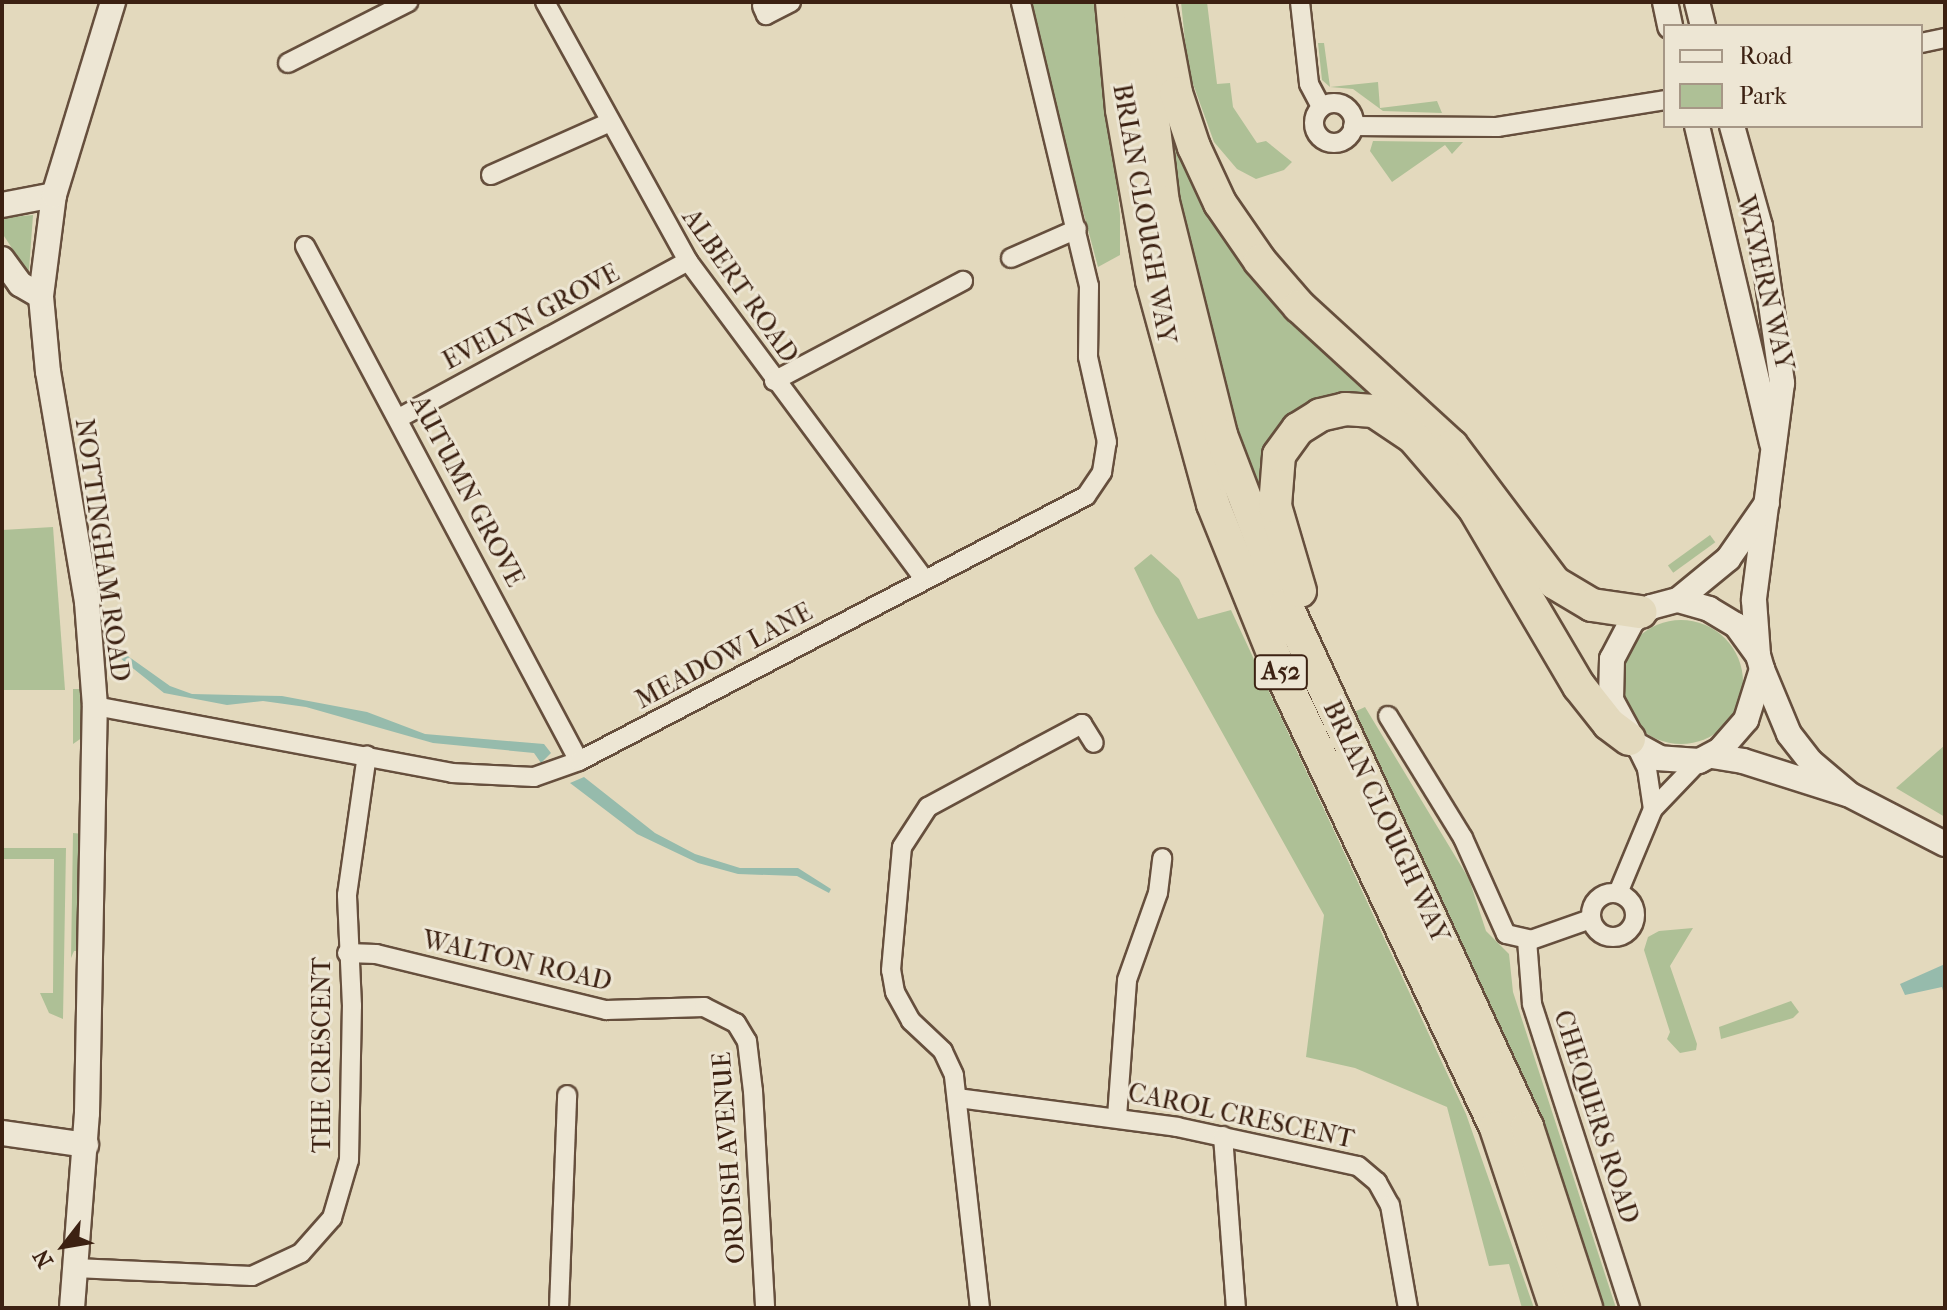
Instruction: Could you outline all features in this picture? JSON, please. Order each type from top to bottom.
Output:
[{"type":"highway","name":"BRIAN CLOUGH WAY","points":[[1112,2],[1122,110],[1152,281],[1213,504],[1283,677],[1496,1128],[1556,1308]]},
{"type":"highway","name":"BRIAN CLOUGH WAY","points":[[1139,2],[1163,202],[1202,371],[1257,536],[1345,735],[1527,1127],[1586,1308]]},
{"type":"highway","points":[[1159,2],[1176,93],[1194,147],[1220,203],[1260,261],[1299,306],[1452,446],[1555,583],[1592,605],[1640,612]]},
{"type":"highway","points":[[1345,735],[1285,545],[1273,483],[1279,455],[1298,429],[1345,409],[1374,411],[1393,420],[1443,469],[1503,553],[1579,686],[1609,724],[1632,742]]},
{"type":"street","name":"NOTTINGHAM ROAD","points":[[72,1308],[86,1145],[95,706],[87,602],[48,372],[41,296],[54,195],[113,2]]},
{"type":"street","points":[[288,63],[408,2]]},
{"type":"street","name":"ALBERT ROAD","points":[[545,2],[608,123],[688,261],[774,381],[924,579]]},
{"type":"street","points":[[762,6],[766,15],[791,2]]},
{"type":"street","name":"MEADOW LANE","points":[[95,706],[505,778],[548,774],[579,761],[1077,502],[1098,482],[1106,458],[1106,425],[1088,357],[1089,286],[1021,2]]},
{"type":"street","points":[[1300,2],[1309,84],[1321,107]]},
{"type":"street","points":[[1665,2],[1670,24]]},
{"type":"street","points":[[1697,2],[1702,24]]},
{"type":"street","points":[[1923,43],[1945,38]]},
{"type":"street","points":[[1353,126],[1497,127],[1663,100]]},
{"type":"street","points":[[1321,107],[1344,105],[1353,126]]},
{"type":"street","points":[[1321,107],[1314,122],[1323,140],[1341,141],[1353,126]]},
{"type":"street","points":[[491,175],[608,123]]},
{"type":"street","name":"WYVERN WAY","points":[[1697,128],[1774,453]]},
{"type":"street","name":"WYVERN WAY","points":[[1733,128],[1760,226],[1782,383],[1754,600],[1760,662]]},
{"type":"street","points":[[2,205],[54,195]]},
{"type":"street","points":[[1011,258],[1077,229]]},
{"type":"street","name":"AUTUMN GROVE","points":[[305,246],[579,761]]},
{"type":"street","points":[[2,259],[20,284],[41,296]]},
{"type":"street","name":"EVELYN GROVE","points":[[399,418],[688,261]]},
{"type":"street","points":[[774,381],[963,281]]},
{"type":"street","name":"WYVERN WAY","points":[[1678,600],[1728,559],[1768,501]]},
{"type":"street","points":[[1653,809],[1647,769],[1611,700],[1610,672],[1617,647],[1640,612],[1678,600],[1700,605],[1736,625],[1760,662],[1789,734],[1854,797]]},
{"type":"street","points":[[1618,893],[1653,809],[1746,720],[1760,662]]},
{"type":"street","points":[[1388,716],[1481,872],[1500,927],[1510,937],[1527,940],[1591,919]]},
{"type":"street","points":[[980,1308],[958,1098],[943,1051],[911,1021],[895,992],[891,970],[903,841],[933,804],[1082,724],[1094,743]]},
{"type":"street","points":[[1632,742],[1660,758],[1743,761],[1818,789],[1854,797],[1945,844]]},
{"type":"street","name":"THE CRESCENT","points":[[75,1268],[244,1277],[284,1265],[317,1239],[336,1208],[349,1160],[352,1006],[347,953],[348,878],[367,755]]},
{"type":"street","points":[[1117,1117],[1127,980],[1158,893],[1162,858]]},
{"type":"street","points":[[1591,919],[1607,936],[1630,928],[1633,905],[1618,893]]},
{"type":"street","points":[[1591,919],[1597,898],[1618,893]]},
{"type":"street","name":"CHEQUERS ROAD","points":[[1527,940],[1525,967],[1532,1004],[1630,1308]]},
{"type":"street","name":"WALTON ROAD","points":[[347,953],[376,954],[606,1010],[704,1007],[723,1014]]},
{"type":"street","name":"ORDISH AVENUE","points":[[723,1014],[741,1028],[749,1048],[765,1308]]},
{"type":"street","points":[[559,1308],[567,1095]]},
{"type":"street","name":"CAROL CRESCENT","points":[[958,1098],[1117,1117],[1337,1158],[1366,1170],[1390,1205],[1402,1307]]},
{"type":"street","points":[[2,1133],[86,1145]]},
{"type":"street","points":[[1223,1136],[1236,1308]]},
{"type":"green space","points":[[1027,2],[1097,2],[1120,215],[1120,255],[1098,267]]},
{"type":"green space","points":[[1181,2],[1207,2],[1217,84],[1230,83],[1233,107],[1257,143],[1266,141],[1292,162],[1284,170],[1256,179],[1237,169],[1214,142],[1188,70]]},
{"type":"green space","points":[[1318,43],[1324,43],[1330,87],[1322,80]]},
{"type":"green space","points":[[1378,82],[1380,108],[1437,101],[1442,113],[1383,111],[1353,89],[1330,87]]},
{"type":"green space","points":[[1164,105],[1235,252],[1273,304],[1389,404],[1274,436],[1262,462],[1262,493],[1254,493],[1226,414],[1179,217]]},
{"type":"green space","points":[[1373,141],[1463,142],[1452,154],[1445,145],[1392,182],[1370,151]]},
{"type":"green space","points":[[33,215],[27,271],[2,233],[2,218]]},
{"type":"green space","points":[[53,527],[65,690],[2,690],[2,530]]},
{"type":"green space","points":[[1710,535],[1715,542],[1673,573],[1668,566]]},
{"type":"green space","points":[[1151,554],[1179,579],[1198,619],[1231,610],[1466,1114],[1534,1308],[1522,1308],[1509,1264],[1489,1266],[1447,1107],[1355,1068],[1306,1057],[1324,915],[1155,612],[1134,568]]},
{"type":"green space","points":[[1681,620],[1705,625],[1725,638],[1738,658],[1743,682],[1738,706],[1725,726],[1705,739],[1681,744],[1657,739],[1637,726],[1624,706],[1619,682],[1624,658],[1637,638],[1657,625]]},
{"type":"green space","points":[[73,689],[84,689],[86,735],[73,744]]},
{"type":"green space","points":[[1365,707],[1469,879],[1486,931],[1509,954],[1513,992],[1616,1308],[1598,1308],[1487,1007],[1352,713]]},
{"type":"green space","points":[[1945,745],[1945,817],[1896,788]]},
{"type":"green space","points":[[73,833],[84,834],[82,951],[74,951],[71,958]]},
{"type":"green space","points":[[2,848],[66,848],[63,1019],[49,1013],[40,993],[53,993],[54,859],[2,859]]},
{"type":"green space","points":[[1693,928],[1670,966],[1697,1044],[1696,1050],[1680,1053],[1667,1039],[1670,1032],[1644,950],[1648,937],[1659,931]]},
{"type":"green space","points":[[1791,1001],[1799,1012],[1793,1018],[1721,1039],[1719,1027]]},
{"type":"shaded area","points":[[118,649],[170,686],[192,694],[282,696],[367,712],[425,734],[544,744],[551,753],[541,763],[534,753],[433,743],[306,707],[263,701],[227,705],[164,693],[120,658]]},
{"type":"shaded area","points":[[584,777],[655,833],[695,854],[740,868],[798,868],[831,889],[829,893],[797,876],[738,874],[698,863],[637,834],[570,783]]},
{"type":"shaded area","points":[[1945,964],[1945,999],[1942,987],[1905,995],[1900,984]]}]
